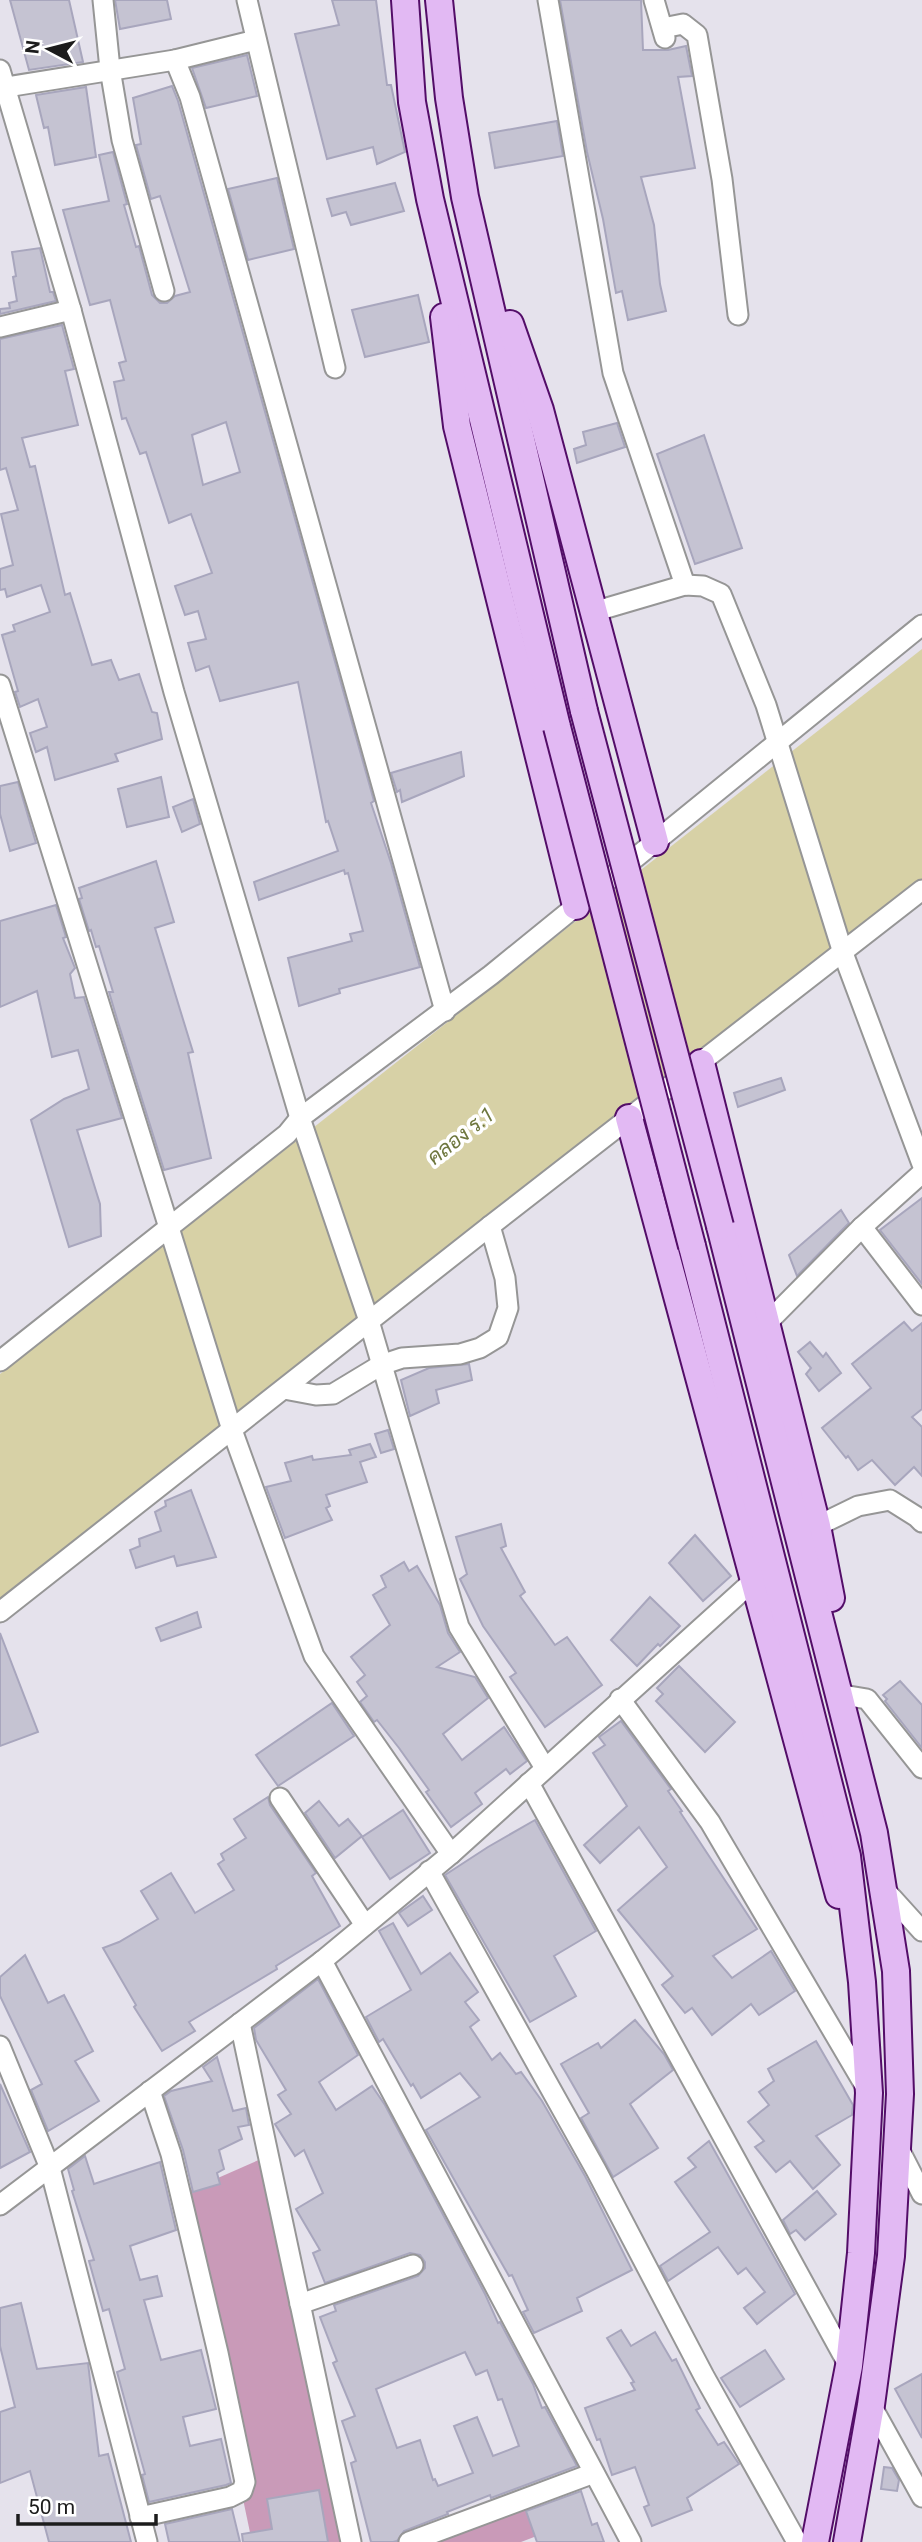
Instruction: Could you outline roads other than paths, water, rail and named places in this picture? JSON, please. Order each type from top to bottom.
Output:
[{"type":"main road","points":[[405,0],[412,103],[430,199],[557,727],[847,1856],[862,1982],[869,2093],[861,2253],[849,2366],[815,2542]]},
{"type":"main road","points":[[439,0],[449,97],[465,197],[584,711],[720,1226],[874,1833]]},
{"type":"main road","points":[[465,197],[540,410],[654,842]]},
{"type":"main road","points":[[430,199],[457,426],[576,906]]},
{"type":"main road","points":[[701,1063],[817,1526],[874,1833],[896,1971],[900,2094],[891,2256],[871,2405],[847,2542]]},
{"type":"main road","points":[[629,1118],[862,1982]]},
{"type":"street","points":[[103,0],[110,69],[122,140],[164,291]]},
{"type":"street","points":[[247,0],[335,368]]},
{"type":"street","points":[[548,0],[612,373],[685,586]]},
{"type":"street","points":[[654,0],[664,33],[683,24],[697,35],[722,179],[738,315]]},
{"type":"street","points":[[256,40],[175,60],[1,82],[71,310],[174,692],[300,1118],[369,1321],[459,1627],[545,1768]]},
{"type":"street","points":[[175,60],[190,97],[445,1011]]},
{"type":"street","points":[[0,327],[71,310]]},
{"type":"street","points":[[593,612],[685,586],[703,586],[720,594],[766,705],[843,953],[922,1164]]},
{"type":"street","points":[[0,1361],[170,1237],[287,1134],[300,1118],[445,1011],[922,625]]},
{"type":"street","points":[[0,685],[232,1430],[314,1656],[451,1854]]},
{"type":"street","points":[[0,1612],[922,890]]},
{"type":"street","points":[[766,1324],[862,1227],[922,1173]]},
{"type":"street","points":[[284,1389],[316,1395],[334,1394],[382,1365],[402,1358],[460,1354],[480,1348],[498,1337],[508,1308],[505,1278],[490,1226]]},
{"type":"street","points":[[862,1227],[922,1305]]},
{"type":"street","points":[[817,1526],[858,1506],[890,1500],[922,1522]]},
{"type":"street","points":[[0,2205],[322,1961],[451,1854],[753,1581]]},
{"type":"street","points":[[849,1696],[867,1699],[922,1768]]},
{"type":"street","points":[[620,1699],[710,1822],[869,2093]]},
{"type":"street","points":[[530,1783],[849,2366]]},
{"type":"street","points":[[280,1798],[365,1925]]},
{"type":"street","points":[[429,1871],[596,2170],[704,2376],[797,2542]]},
{"type":"street","points":[[883,1888],[922,1931]]},
{"type":"street","points":[[322,1961],[631,2542]]},
{"type":"street","points":[[240,2023],[351,2542]]},
{"type":"street","points":[[0,2046],[50,2168],[147,2542]]},
{"type":"street","points":[[140,2517],[230,2497],[242,2491],[245,2482],[171,2154],[150,2091]]},
{"type":"street","points":[[897,2145],[922,2194]]},
{"type":"street","points":[[300,2304],[413,2265]]},
{"type":"street","points":[[871,2405],[922,2497]]},
{"type":"street","points":[[409,2542],[594,2473]]},
{"type":"water","name":"คลอง ร.1","points":[[922,649],[922,885],[0,1606],[0,1374]]}]
